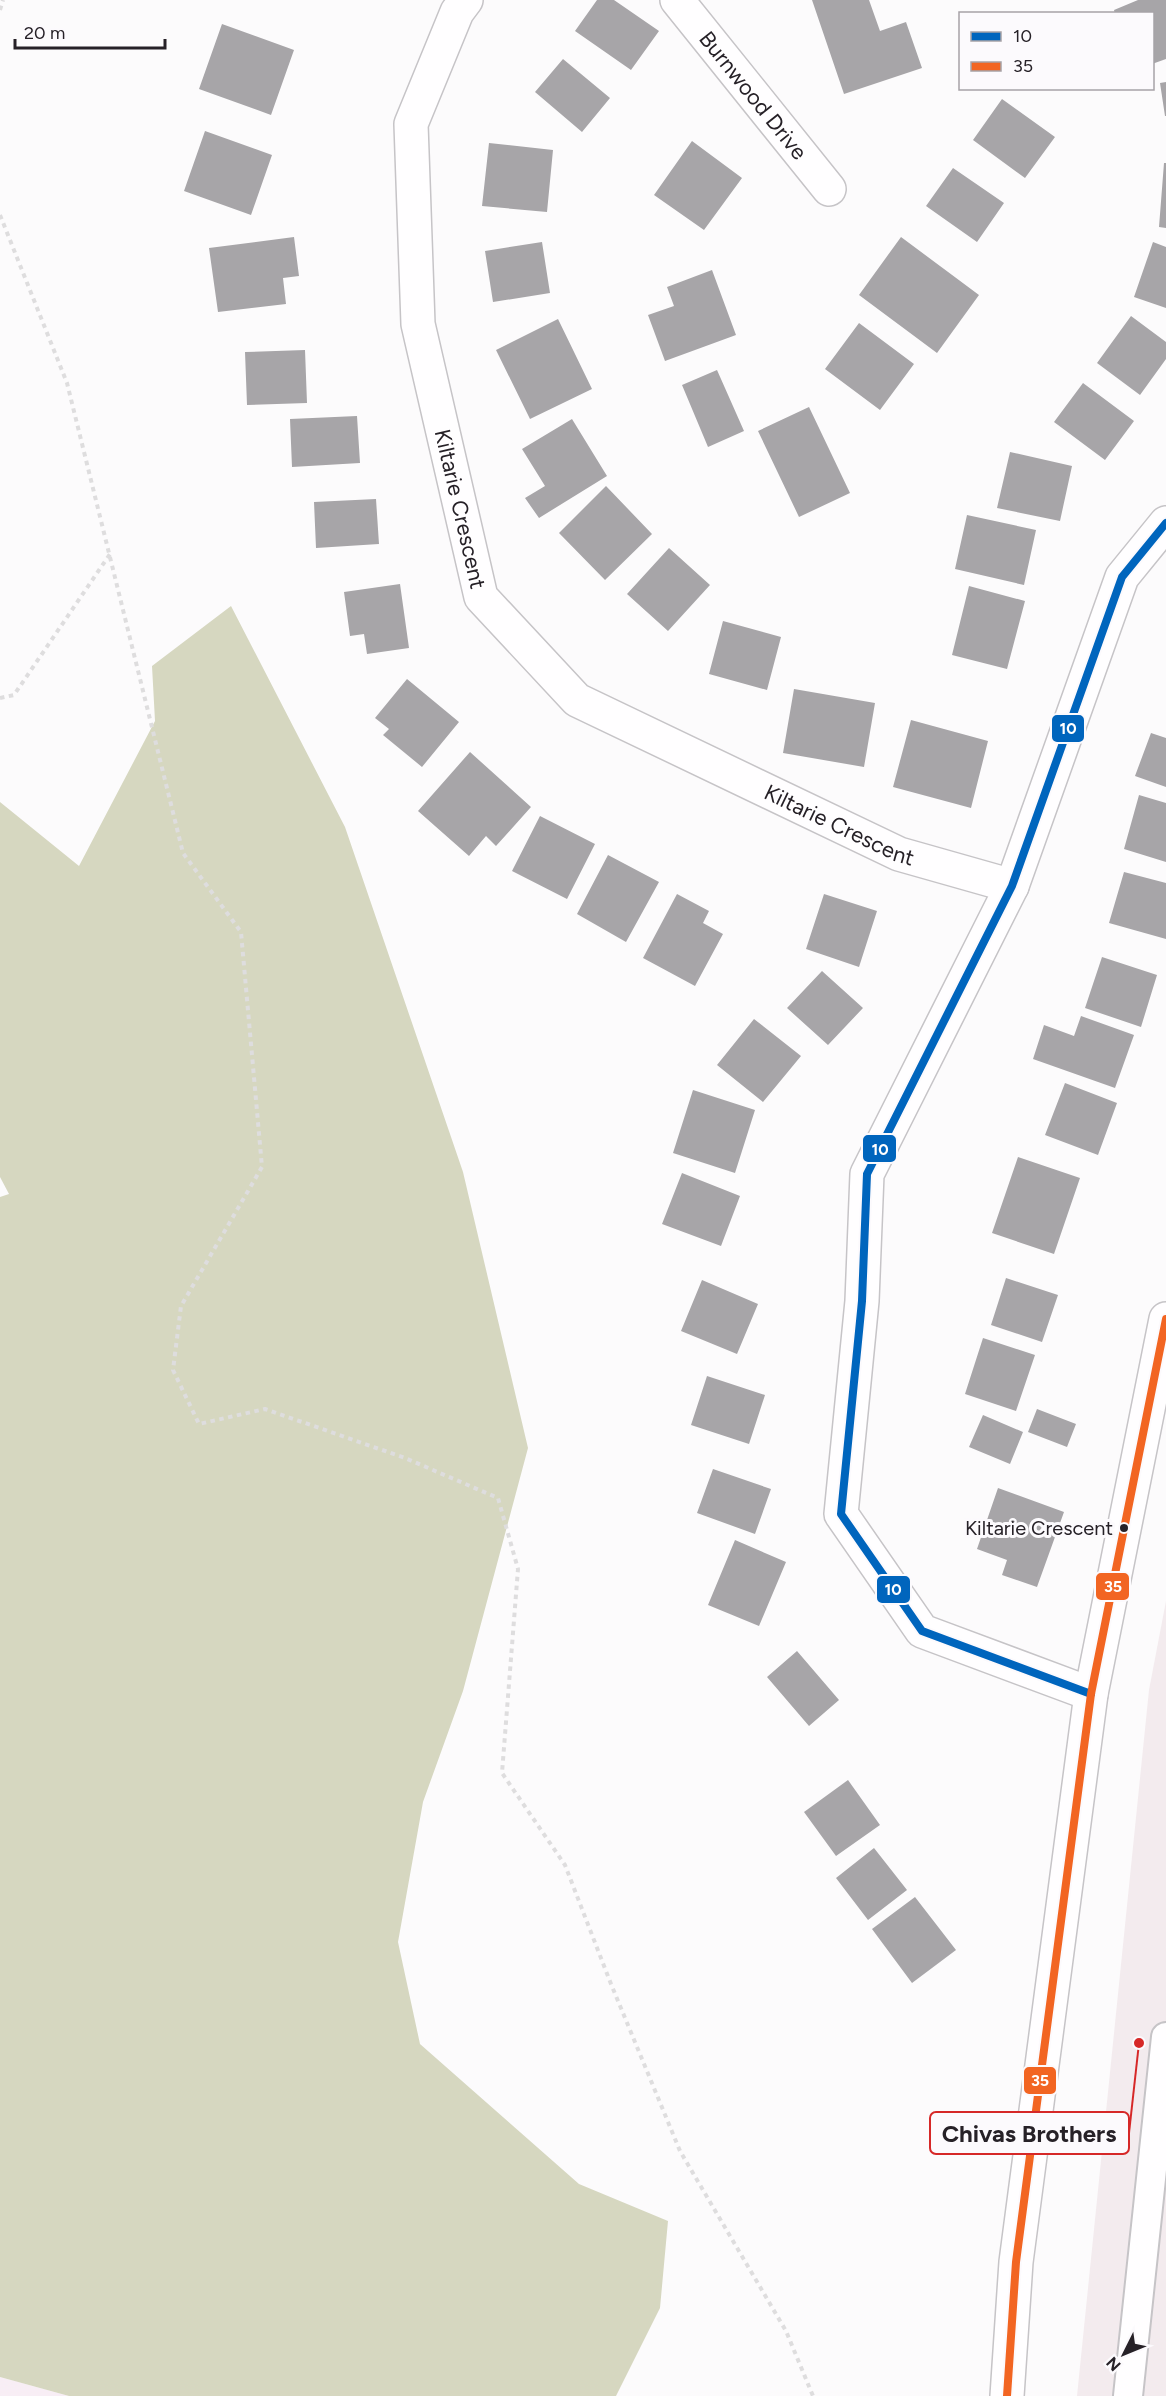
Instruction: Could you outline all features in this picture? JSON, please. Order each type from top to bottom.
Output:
[{"type":"street","name":"Kiltarie Crescent","points":[[466,0],[457,12],[411,124],[418,324],[481,597],[577,700],[899,854],[1012,886]]},
{"type":"street","name":"Burnwood Drive","points":[[676,0],[829,189]]},
{"type":"street","points":[[1090,1694],[922,1631],[841,1514],[862,1301],[867,1174],[1012,886],[1122,577],[1166,523]]},
{"type":"street","points":[[1007,2396],[1016,2262],[1090,1694],[1159,1390],[1166,1319]]},
{"type":"lane","points":[[1128,2396],[1166,2037]]},
{"type":"path","points":[[0,10],[3,0]]},
{"type":"path","points":[[0,215],[67,383],[183,853],[241,932],[262,1167],[181,1306],[173,1370],[199,1424],[266,1409],[405,1458],[498,1498],[518,1569],[502,1773],[565,1865],[680,2151],[786,2331],[813,2396]]},
{"type":"path","points":[[0,698],[14,695],[110,554]]},
{"type":"shaded area","points":[[1166,1601],[1166,2396],[1077,2396],[1149,1690]]},
{"type":"shaded area","points":[[0,2377],[69,2396],[0,2396]]},
{"type":"green space","points":[[231,606],[345,827],[463,1172],[528,1448],[463,1691],[423,1802],[398,1942],[420,2044],[579,2184],[668,2221],[660,2308],[616,2396],[69,2396],[0,2377],[0,1197],[9,1194],[0,1177],[0,802],[79,866],[155,721],[152,666]]},
{"type":"building","points":[[597,0],[614,0],[659,31],[631,70],[575,31]]},
{"type":"building","points":[[812,0],[869,0],[880,31],[906,22],[922,68],[844,94]]},
{"type":"building","points":[[1138,0],[1166,0],[1166,59],[1154,63],[1154,12],[1114,12],[1114,10]]},
{"type":"building","points":[[222,24],[294,50],[271,115],[199,89]]},
{"type":"building","points":[[563,59],[610,98],[582,132],[535,92]]},
{"type":"building","points":[[1166,82],[1166,116],[1165,116],[1160,83]]},
{"type":"building","points":[[1002,99],[1055,137],[1025,178],[973,140]]},
{"type":"building","points":[[205,131],[272,155],[251,215],[184,191]]},
{"type":"building","points":[[692,141],[742,178],[704,230],[654,195]]},
{"type":"building","points":[[489,143],[553,150],[547,212],[482,206]]},
{"type":"building","points":[[1164,163],[1166,163],[1166,228],[1159,227]]},
{"type":"building","points":[[953,168],[1004,203],[977,242],[926,206]]},
{"type":"building","points":[[294,237],[299,276],[283,278],[286,304],[218,312],[209,248]]},
{"type":"building","points":[[901,237],[979,295],[937,353],[859,295]]},
{"type":"building","points":[[542,242],[550,293],[493,302],[485,251]]},
{"type":"building","points":[[1153,242],[1166,247],[1166,308],[1134,297]]},
{"type":"building","points":[[712,270],[736,335],[665,361],[648,315],[674,306],[667,287]]},
{"type":"building","points":[[1131,316],[1166,342],[1166,359],[1140,395],[1097,363]]},
{"type":"building","points":[[558,319],[592,389],[530,419],[496,350]]},
{"type":"building","points":[[859,323],[914,364],[880,410],[825,369]]},
{"type":"building","points":[[305,350],[307,403],[247,405],[245,352]]},
{"type":"building","points":[[717,370],[744,431],[708,447],[682,385]]},
{"type":"building","points":[[1083,383],[1134,421],[1105,460],[1054,422]]},
{"type":"building","points":[[809,407],[850,493],[799,517],[758,431]]},
{"type":"building","points":[[357,416],[360,463],[292,467],[290,419]]},
{"type":"building","points":[[572,419],[607,476],[539,518],[525,498],[545,486],[522,449]]},
{"type":"building","points":[[1010,452],[1072,466],[1060,521],[997,508]]},
{"type":"building","points":[[606,486],[652,534],[605,580],[559,533]]},
{"type":"building","points":[[376,499],[379,544],[316,548],[314,502]]},
{"type":"building","points":[[967,515],[1036,530],[1024,585],[955,569]]},
{"type":"building","points":[[669,548],[710,585],[668,631],[627,594]]},
{"type":"building","points":[[400,584],[409,648],[367,654],[364,634],[350,636],[344,592]]},
{"type":"building","points":[[969,586],[1025,601],[1007,669],[952,655]]},
{"type":"building","points":[[723,621],[781,637],[767,690],[709,674]]},
{"type":"building","points":[[407,679],[459,722],[422,767],[383,735],[389,729],[375,718]]},
{"type":"building","points":[[794,689],[875,703],[864,767],[783,753]]},
{"type":"building","points":[[911,720],[988,741],[971,808],[893,787]]},
{"type":"building","points":[[1151,733],[1166,738],[1166,787],[1135,776]]},
{"type":"building","points":[[470,752],[531,807],[496,846],[486,836],[469,856],[418,811]]},
{"type":"building","points":[[1139,795],[1166,803],[1166,862],[1124,849]]},
{"type":"building","points":[[540,816],[595,844],[567,899],[512,871]]},
{"type":"building","points":[[608,855],[659,882],[626,942],[577,914]]},
{"type":"building","points":[[1124,872],[1166,883],[1166,939],[1109,923]]},
{"type":"building","points":[[677,894],[709,911],[703,923],[723,934],[695,986],[643,958]]},
{"type":"building","points":[[824,894],[877,911],[859,967],[806,949]]},
{"type":"building","points":[[1102,957],[1157,975],[1141,1027],[1085,1008]]},
{"type":"building","points":[[822,971],[863,1008],[828,1045],[787,1008]]},
{"type":"building","points":[[1081,1016],[1134,1035],[1115,1088],[1033,1059],[1044,1025],[1074,1036]]},
{"type":"building","points":[[754,1019],[801,1056],[763,1102],[717,1065]]},
{"type":"building","points":[[1065,1083],[1117,1103],[1098,1155],[1045,1135]]},
{"type":"building","points":[[693,1090],[755,1110],[735,1173],[673,1153]]},
{"type":"building","points":[[1018,1157],[1080,1178],[1054,1254],[992,1233]]},
{"type":"building","points":[[682,1173],[740,1196],[721,1246],[662,1224]]},
{"type":"building","points":[[1006,1278],[1058,1295],[1042,1342],[991,1325]]},
{"type":"building","points":[[702,1280],[758,1304],[737,1354],[681,1331]]},
{"type":"building","points":[[983,1338],[1035,1355],[1016,1411],[965,1394]]},
{"type":"building","points":[[707,1376],[765,1395],[749,1444],[691,1425]]},
{"type":"building","points":[[1037,1409],[1076,1424],[1067,1447],[1028,1432]]},
{"type":"building","points":[[983,1415],[1023,1432],[1010,1464],[969,1447]]},
{"type":"building","points":[[713,1469],[771,1489],[755,1534],[697,1513]]},
{"type":"building","points":[[998,1488],[1064,1512],[1037,1587],[1002,1575],[1007,1560],[977,1549]]},
{"type":"building","points":[[735,1540],[786,1562],[759,1626],[708,1605]]},
{"type":"building","points":[[797,1651],[839,1700],[809,1726],[767,1677]]},
{"type":"building","points":[[848,1780],[880,1825],[836,1856],[804,1812]]},
{"type":"building","points":[[874,1848],[907,1890],[868,1920],[836,1878]]},
{"type":"building","points":[[915,1897],[956,1950],[912,1983],[872,1929]]},
{"type":"transit line","name":"10","points":[[1091,1694],[922,1631],[841,1514],[862,1301],[867,1174],[1012,886],[1122,577],[1166,523]]},
{"type":"transit line","name":"35","points":[[1007,2396],[1016,2262],[1091,1694],[1166,1319]]},
{"type":"place","name":"Kiltarie Crescent","points":[[1124,1528]]},
{"type":"place","name":"Chivas Brothers","points":[[1139,2043]]}]
